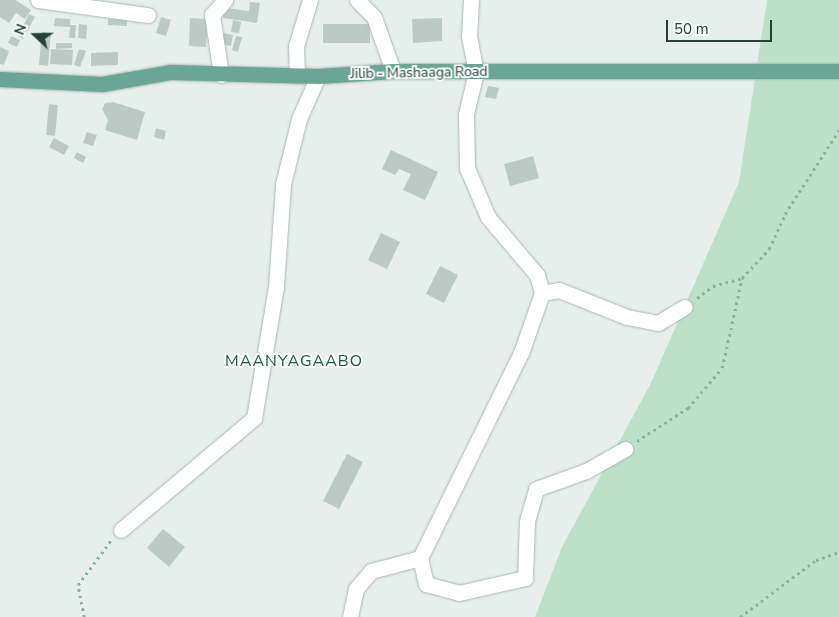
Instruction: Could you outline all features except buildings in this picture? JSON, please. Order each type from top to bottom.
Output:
[{"type":"main road","name":"Jilib - Mashaaga Road","points":[[0,79],[102,84],[171,72],[221,75],[318,76],[393,71],[839,71]]},
{"type":"street","points":[[38,0],[108,6],[148,15]]},
{"type":"street","points":[[221,75],[212,15],[225,0]]},
{"type":"street","points":[[297,75],[296,46],[310,0]]},
{"type":"street","points":[[356,0],[374,17],[393,71]]},
{"type":"street","points":[[472,0],[469,36],[476,72],[466,114],[467,168],[488,217],[537,275],[542,293],[521,353],[431,527],[420,558],[426,584],[459,593],[525,578],[527,521],[536,488],[586,471],[625,449]]},
{"type":"street","points":[[121,530],[254,418],[276,287],[283,184],[299,119],[318,76]]},
{"type":"street","points":[[542,293],[559,290],[627,317],[658,323],[685,307]]},
{"type":"street","points":[[350,617],[356,589],[372,571],[420,558]]},
{"type":"path","points":[[685,307],[713,286],[742,278],[770,249],[785,214],[839,130]]},
{"type":"path","points":[[625,449],[688,408],[722,368],[742,278]]},
{"type":"path","points":[[84,617],[78,585],[96,556],[121,530]]},
{"type":"path","points":[[740,617],[816,560],[839,552]]},
{"type":"green space","points":[[767,0],[839,0],[839,617],[535,617],[562,547],[651,383],[739,182]]},
{"type":"district","name":"MAANYAGAABO","points":[[294,361]]}]
